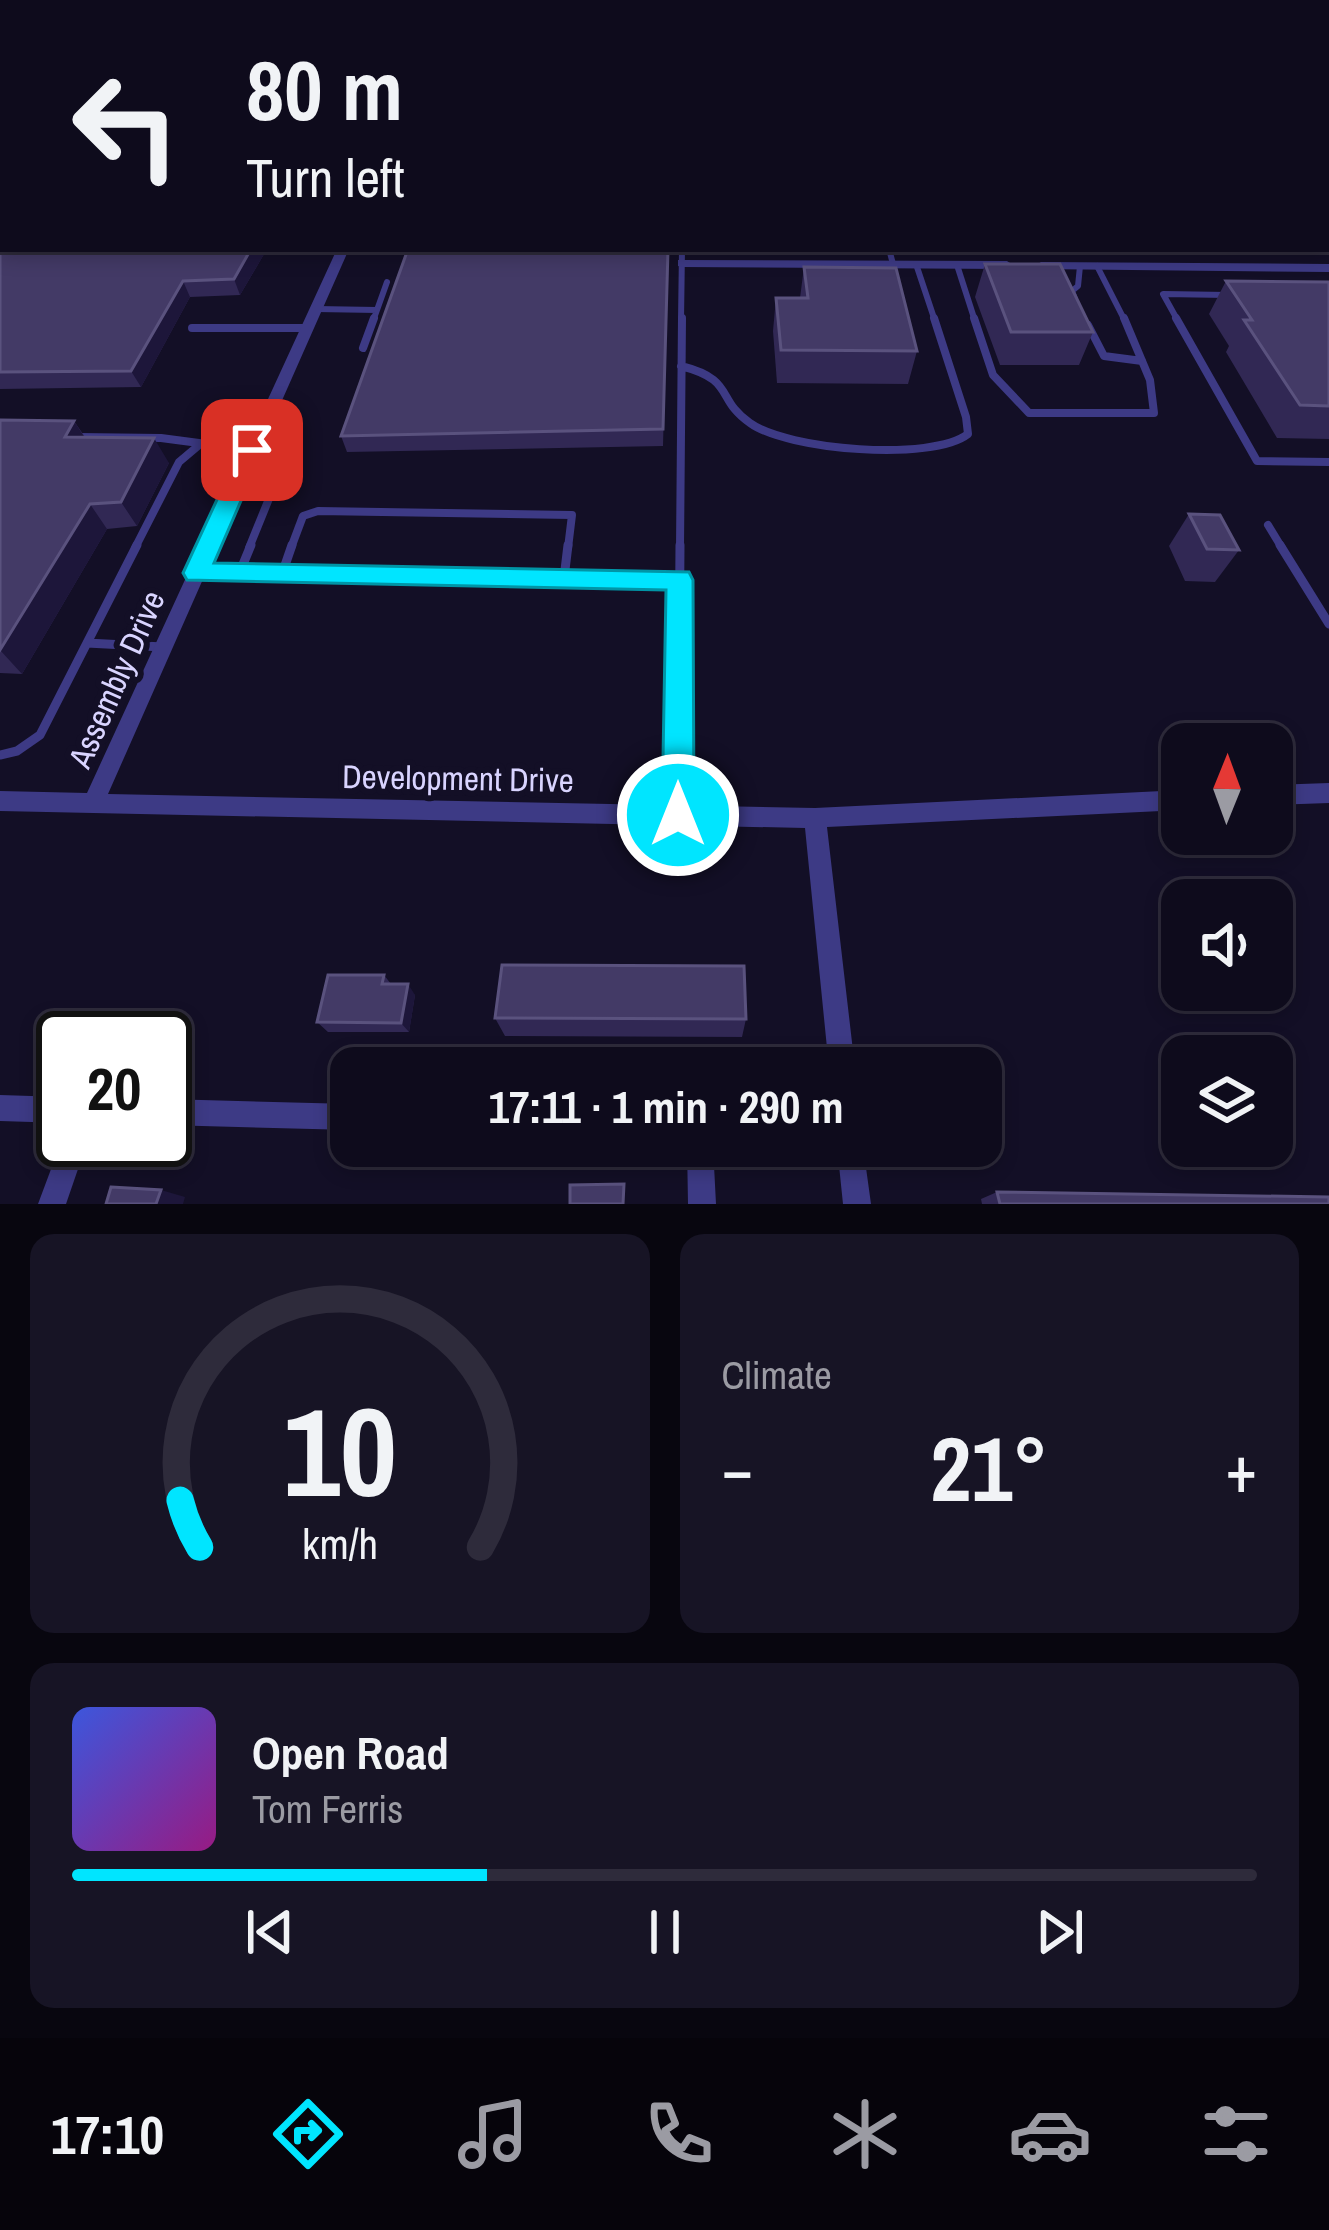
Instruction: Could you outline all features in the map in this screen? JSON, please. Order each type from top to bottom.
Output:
[{"type":"street","name":"Assembly Drive","points":[[92,805],[342,252]]},
{"type":"street","points":[[954,252],[958,265]]},
{"type":"street","points":[[682,256],[891,257],[916,265],[1329,268]]},
{"type":"street","points":[[1293,794],[1329,793]]},
{"type":"street","name":"Development Drive","points":[[0,802],[815,818],[1161,801]]},
{"type":"street","points":[[815,818],[840,1047]]},
{"type":"street","points":[[0,1108],[36,1109]]},
{"type":"street","points":[[192,1113],[330,1116]]},
{"type":"street","points":[[52,1204],[65,1167]]},
{"type":"street","points":[[701,1167],[702,1204]]},
{"type":"street","points":[[852,1167],[856,1204]]},
{"type":"lane","points":[[678,815],[682,256]]},
{"type":"lane","points":[[681,366],[711,371],[723,380],[746,422],[769,433],[824,447],[954,445],[968,434],[966,417],[916,265]]},
{"type":"lane","points":[[958,265],[993,375],[1029,413],[1154,413],[1156,404],[1142,362],[1096,266]]},
{"type":"lane","points":[[1080,266],[1078,286],[1072,291],[1104,356],[1142,362]]},
{"type":"lane","points":[[363,348],[387,282]]},
{"type":"lane","points":[[1234,295],[1163,294],[1257,461],[1329,462]]},
{"type":"lane","points":[[316,309],[377,310]]},
{"type":"lane","points":[[193,328],[307,328]]},
{"type":"lane","points":[[239,574],[292,442],[292,434],[285,430],[261,430]]},
{"type":"lane","points":[[69,437],[161,438],[252,450]]},
{"type":"lane","points":[[0,755],[17,751],[40,735],[179,462],[198,446]]},
{"type":"lane","points":[[282,574],[303,516],[317,511],[572,515],[564,578]]},
{"type":"lane","points":[[1268,525],[1329,624]]},
{"type":"lane","points":[[196,573],[680,580]]},
{"type":"lane","points":[[87,643],[163,647]]},
{"type":"building","points":[[0,252],[249,252],[234,279],[183,281],[131,371],[0,372]]},
{"type":"building","points":[[407,252],[668,252],[663,429],[341,436]]},
{"type":"building","points":[[985,264],[1060,264],[1093,332],[1011,332]]},
{"type":"building","points":[[804,267],[896,268],[917,351],[781,350],[776,298],[808,298]]},
{"type":"building","points":[[1226,281],[1329,282],[1329,406],[1300,405],[1244,320],[1252,320]]},
{"type":"building","points":[[0,420],[74,421],[65,437],[154,438],[121,502],[90,504],[0,650]]},
{"type":"building","points":[[1189,514],[1220,515],[1239,550],[1207,549]]},
{"type":"building","points":[[502,965],[744,966],[746,1019],[495,1018]]},
{"type":"building","points":[[328,975],[384,975],[382,984],[408,984],[401,1023],[317,1022]]},
{"type":"building","points":[[624,1184],[623,1204],[570,1204],[570,1185]]},
{"type":"building","points":[[111,1187],[161,1190],[156,1204],[106,1204]]},
{"type":"building","points":[[997,1192],[1329,1197],[1329,1204],[1000,1204]]},
{"type":"route","points":[[252,450],[196,573],[680,580],[678,815]]}]
